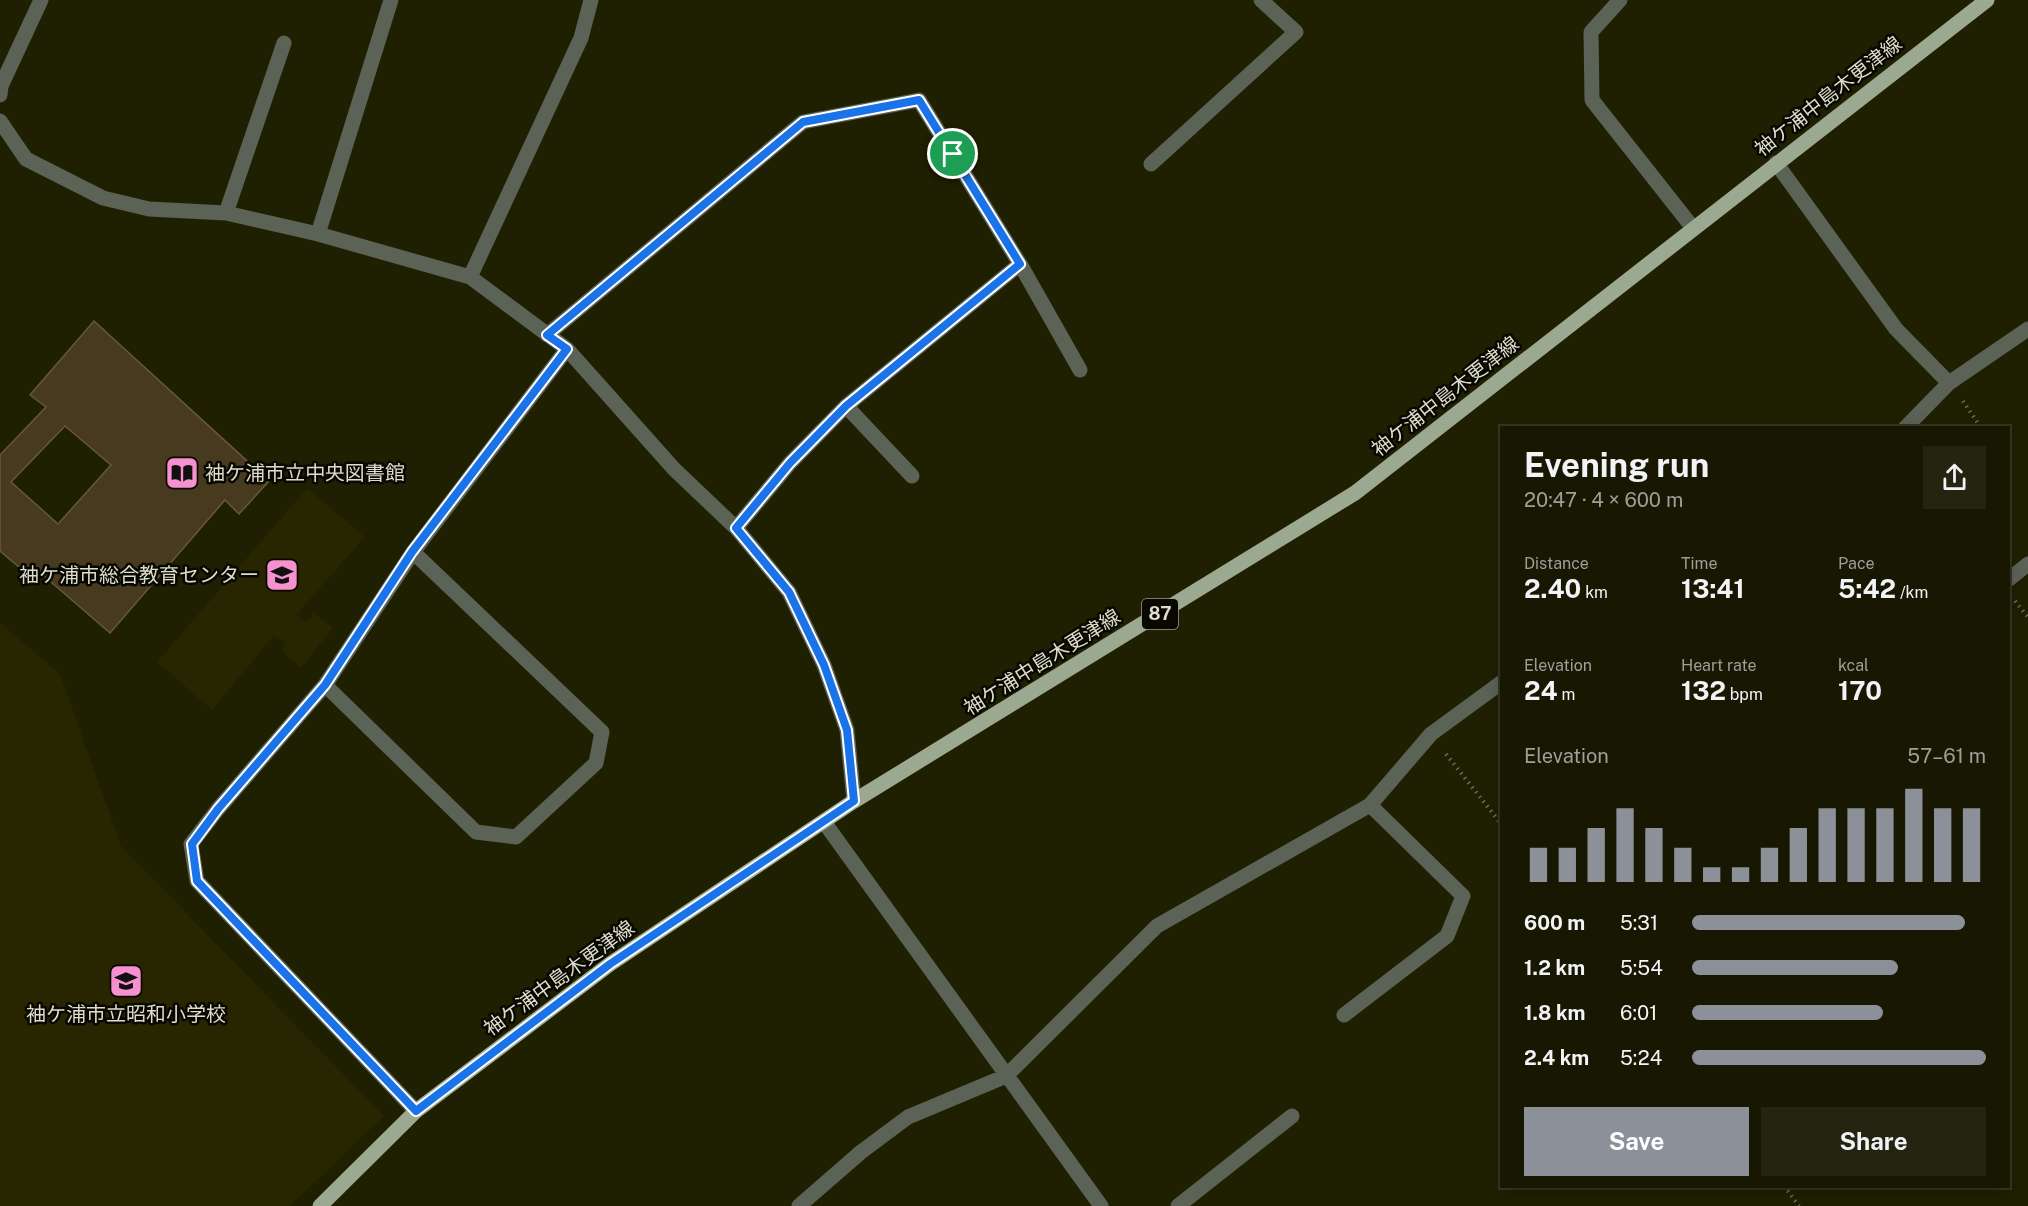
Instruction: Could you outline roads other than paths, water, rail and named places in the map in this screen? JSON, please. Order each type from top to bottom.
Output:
[{"type":"main road","name":"袖ケ浦中島木更津線","points":[[320,1206],[416,1111],[610,964],[854,801],[1354,493],[1987,0]]},
{"type":"street","points":[[0,95],[1,86],[41,0]]},
{"type":"street","points":[[318,234],[391,0]]},
{"type":"street","points":[[470,277],[581,38],[591,0]]},
{"type":"street","points":[[1151,164],[1296,32],[1261,0]]},
{"type":"street","points":[[1620,0],[1591,32],[1592,100],[1693,228]]},
{"type":"street","points":[[226,213],[284,43]]},
{"type":"street","points":[[547,335],[803,122],[919,100],[1020,264],[1080,370]]},
{"type":"street","points":[[0,121],[26,159],[104,198],[149,208],[226,213],[318,234],[470,277],[567,349],[674,469],[736,528],[789,592],[824,665],[847,730],[854,801]]},
{"type":"street","points":[[1776,163],[1896,329],[1949,383]]},
{"type":"street","points":[[736,528],[790,463],[846,406],[1020,264]]},
{"type":"street","points":[[1907,426],[1949,383],[2028,329]]},
{"type":"street","points":[[416,1111],[197,881],[192,844],[218,809],[325,685],[412,552],[567,349]]},
{"type":"street","points":[[846,406],[912,476]]},
{"type":"street","points":[[325,685],[476,832],[516,837],[596,763],[602,732],[412,552]]},
{"type":"street","points":[[2010,578],[2028,564]]},
{"type":"street","points":[[799,1206],[861,1152],[908,1117],[1006,1076],[1157,926],[1370,804],[1431,734],[1500,683]]},
{"type":"street","points":[[1344,1015],[1446,936],[1463,896],[1370,804]]},
{"type":"street","points":[[824,822],[1101,1206]]},
{"type":"street","points":[[1178,1206],[1292,1116]]},
{"type":"place","name":"袖ケ浦市立中央図書館","points":[[182,473]]},
{"type":"place","name":"袖ケ浦市総合教育センター","points":[[282,575]]},
{"type":"place","name":"袖ケ浦市立昭和小学校","points":[[126,981]]}]
